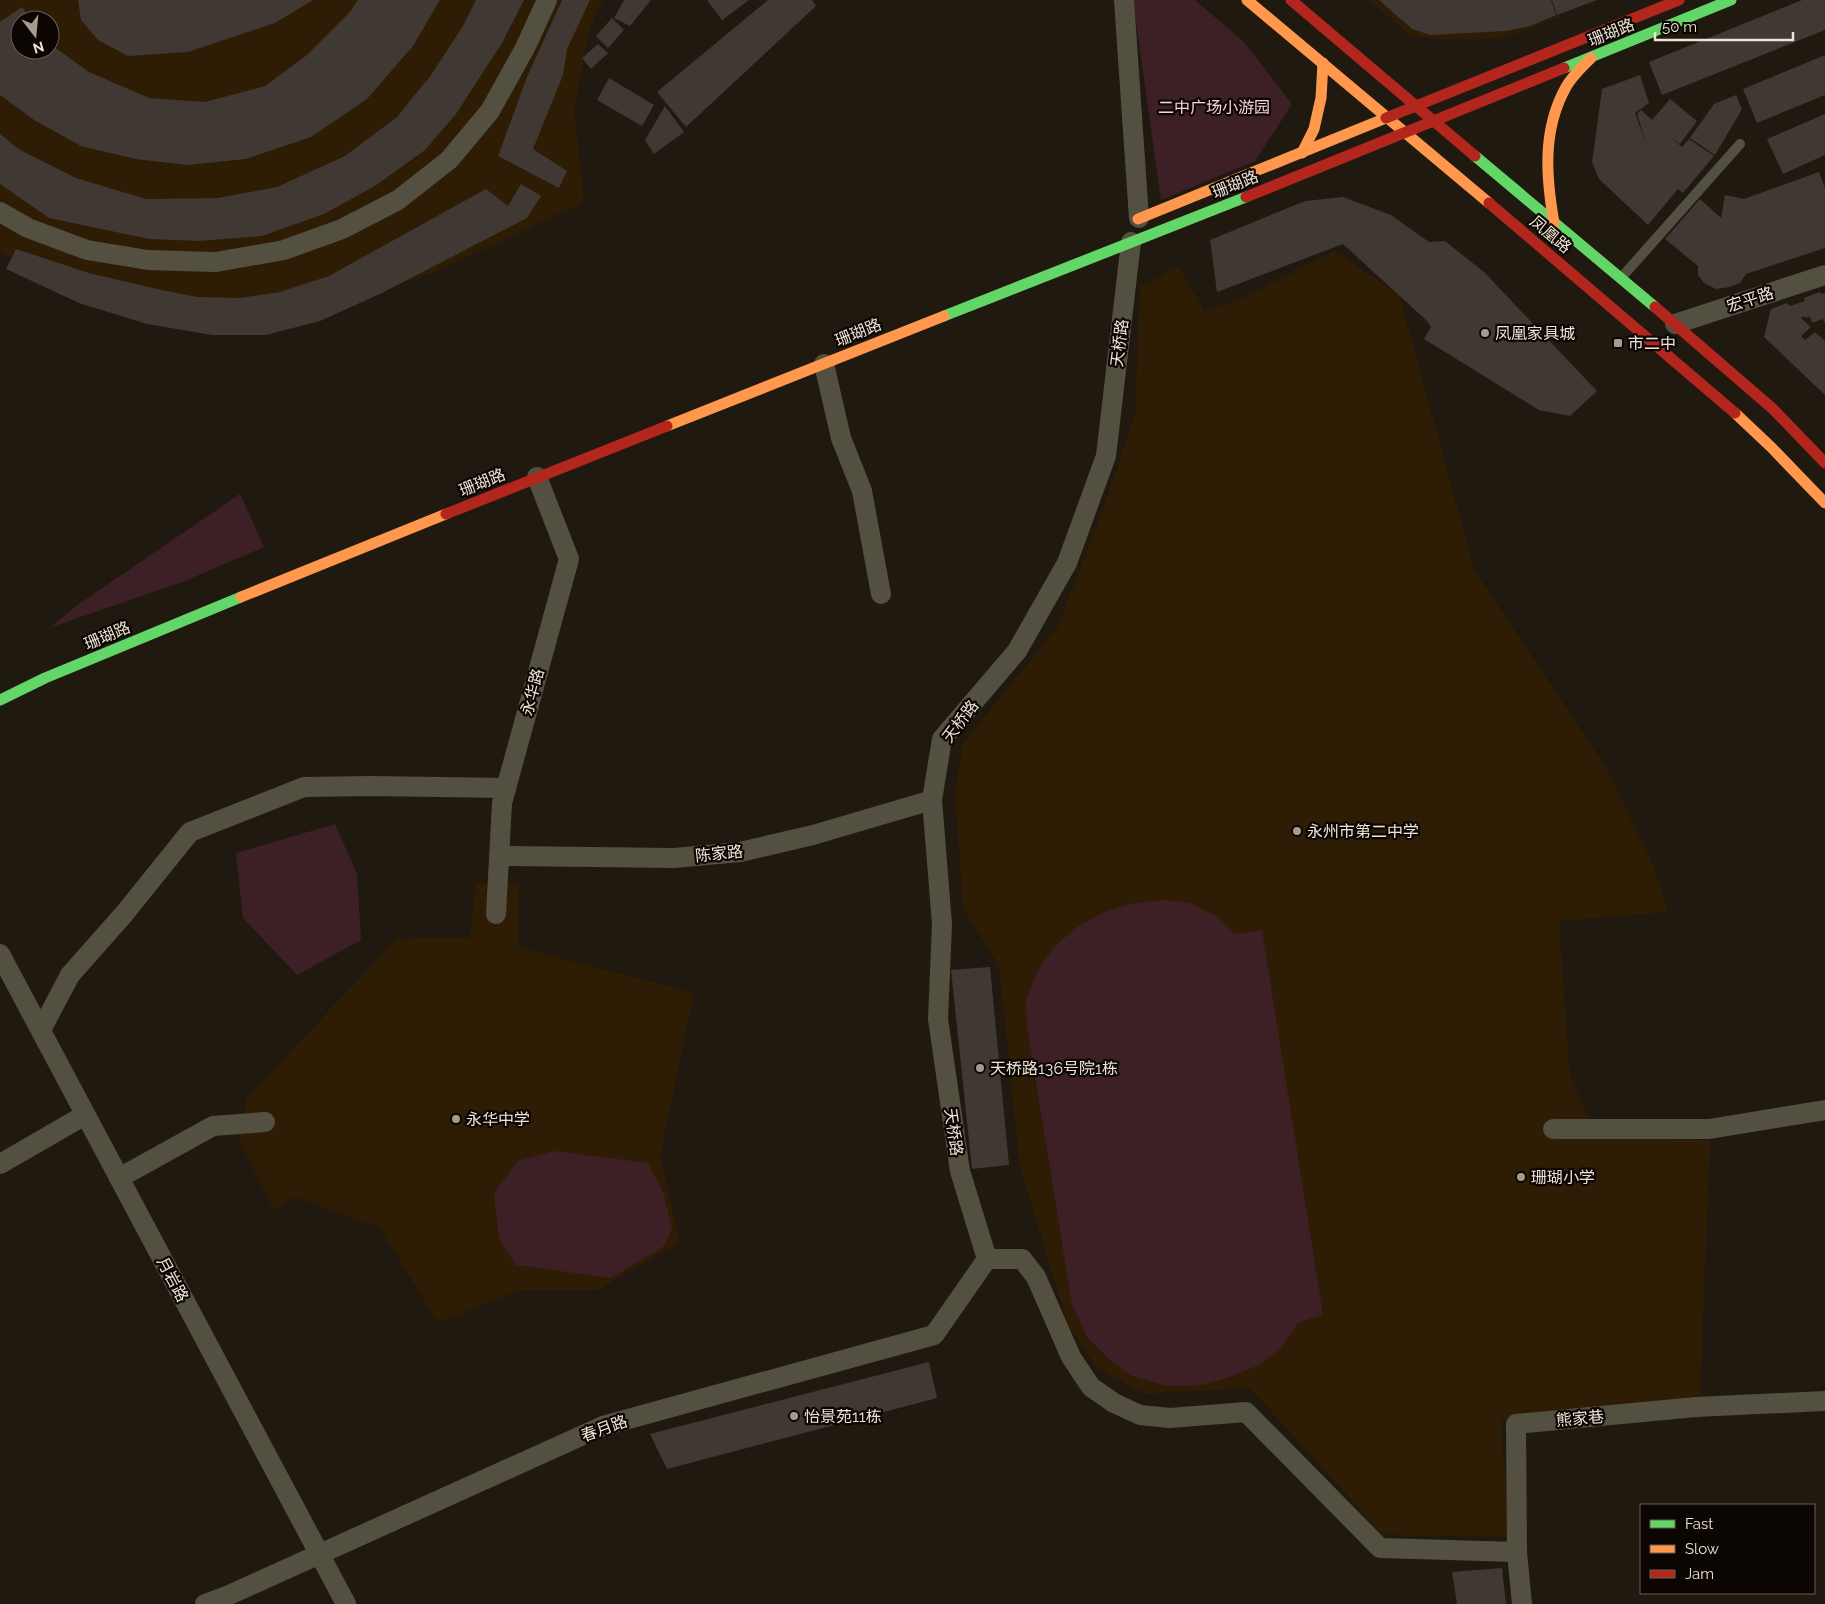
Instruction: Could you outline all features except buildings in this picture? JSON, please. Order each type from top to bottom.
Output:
[{"type":"main road","name":"凤凰路","points":[[1247,0],[1407,133],[1713,394],[1802,477],[1825,503]]},
{"type":"main road","name":"凤凰路","points":[[1291,0],[1675,324],[1773,410],[1825,463]]},
{"type":"main road","name":"珊瑚路","points":[[1135,220],[1679,0]]},
{"type":"main road","name":"珊瑚路","points":[[0,700],[45,678],[104,653],[537,477],[1435,122],[1731,0]]},
{"type":"main road","points":[[1554,223],[1547,188],[1546,156],[1553,120],[1566,87],[1591,58]]},
{"type":"main road","points":[[1302,153],[1314,128],[1321,98],[1323,63]]},
{"type":"street","points":[[0,212],[28,228],[87,250],[148,260],[216,262],[284,250],[342,229],[398,200],[449,160],[490,111],[525,48],[547,0]]},
{"type":"street","points":[[1124,0],[1135,220]]},
{"type":"street","name":"天桥路","points":[[987,1259],[960,1171],[938,1019],[942,924],[932,800],[942,739],[1017,651],[1067,562],[1106,456],[1131,242]]},
{"type":"street","name":"宏平路","points":[[1675,324],[1825,275]]},
{"type":"street","points":[[824,364],[841,438],[862,491],[881,594]]},
{"type":"street","name":"永华路","points":[[496,914],[502,803],[569,559],[537,477]]},
{"type":"street","points":[[41,1030],[70,975],[124,914],[190,832],[304,787],[506,788]]},
{"type":"street","name":"陈家路","points":[[499,856],[674,858],[740,852],[813,835],[932,800]]},
{"type":"street","name":"月岩路","points":[[0,954],[346,1604]]},
{"type":"street","points":[[1553,1129],[1709,1129],[1825,1110]]},
{"type":"street","points":[[0,1164],[86,1115]]},
{"type":"street","points":[[119,1178],[213,1126],[265,1122]]},
{"type":"street","points":[[987,1259],[1022,1259],[1036,1277],[1071,1357],[1091,1387],[1114,1403],[1140,1415],[1170,1418],[1246,1412],[1380,1548],[1517,1552]]},
{"type":"street","name":"春月路","points":[[205,1604],[603,1426],[934,1335],[987,1259]]},
{"type":"street","name":"熊家巷","points":[[1522,1604],[1517,1552],[1516,1424],[1696,1408],[1825,1401]]},
{"type":"lane","points":[[1621,279],[1740,144]]},
{"type":"shaded area","points":[[0,0],[603,0],[589,30],[574,111],[584,202],[441,270],[262,331],[114,313],[0,252]]},
{"type":"shaded area","points":[[1369,0],[1553,0],[1561,17],[1506,37],[1451,40],[1410,36]]},
{"type":"shaded area","name":"永州市第二中学","points":[[1334,251],[1399,294],[1474,569],[1606,767],[1654,867],[1668,912],[1559,921],[1570,1076],[1598,1137],[1710,1140],[1700,1396],[1501,1419],[1509,1537],[1383,1535],[1250,1388],[1145,1394],[1097,1368],[1068,1325],[1020,1167],[999,966],[963,908],[955,794],[963,744],[1058,626],[1105,504],[1135,415],[1140,287],[1179,266],[1205,312],[1251,294]]},
{"type":"shaded area","name":"永华中学","points":[[476,883],[519,884],[518,947],[694,993],[660,1156],[680,1242],[598,1290],[520,1290],[438,1323],[380,1228],[296,1197],[274,1210],[239,1140],[247,1098],[396,939],[470,937]]},
{"type":"green space","name":"二中广场小游园","points":[[1133,0],[1195,0],[1245,43],[1292,104],[1255,161],[1161,200]]},
{"type":"green space","points":[[240,494],[264,547],[185,581],[49,628],[79,604]]},
{"type":"green space","points":[[335,824],[357,874],[361,940],[297,975],[243,918],[236,853]]},
{"type":"green space","points":[[1165,900],[1191,903],[1217,917],[1235,934],[1262,930],[1323,1315],[1299,1322],[1281,1348],[1259,1365],[1230,1377],[1201,1385],[1166,1386],[1132,1376],[1109,1359],[1087,1337],[1072,1305],[1027,1026],[1026,1001],[1037,972],[1054,947],[1078,926],[1107,911],[1135,903]]},
{"type":"green space","points":[[554,1151],[648,1163],[663,1192],[672,1230],[663,1247],[611,1278],[516,1265],[499,1239],[494,1193],[518,1161]]},
{"type":"traffic: fast","points":[[1564,68],[1731,0]]},
{"type":"traffic: fast","points":[[1475,156],[1655,307]]},
{"type":"traffic: fast","points":[[944,316],[1246,197]]},
{"type":"traffic: fast","points":[[0,700],[45,678],[241,597]]},
{"type":"traffic: slow","points":[[1247,0],[1489,203]]},
{"type":"traffic: slow","points":[[1554,223],[1548,171],[1548,154],[1553,120],[1558,103],[1568,83],[1591,58]]},
{"type":"traffic: slow","points":[[1302,153],[1314,129],[1321,98],[1323,63]]},
{"type":"traffic: slow","points":[[1138,219],[1386,118]]},
{"type":"traffic: slow","points":[[667,426],[944,316]]},
{"type":"traffic: slow","points":[[1735,413],[1825,503]]},
{"type":"traffic: slow","points":[[241,597],[446,514]]},
{"type":"traffic: jam","points":[[1291,0],[1475,156]]},
{"type":"traffic: jam","points":[[1386,118],[1679,0]]},
{"type":"traffic: jam","points":[[1246,197],[1564,68]]},
{"type":"traffic: jam","points":[[1489,203],[1735,413]]},
{"type":"traffic: jam","points":[[1655,307],[1773,409],[1825,463]]},
{"type":"traffic: jam","points":[[446,514],[667,426]]},
{"type":"place","name":"凤凰家具城","points":[[1485,333]]},
{"type":"place","name":"市二中","points":[[1618,343]]},
{"type":"place","name":"永州市第二中学","points":[[1297,831]]},
{"type":"place","name":"天桥路136号院1栋","points":[[980,1068]]},
{"type":"place","name":"永华中学","points":[[456,1119]]},
{"type":"place","name":"珊瑚小学","points":[[1521,1177]]},
{"type":"place","name":"怡景苑11栋","points":[[794,1416]]}]
